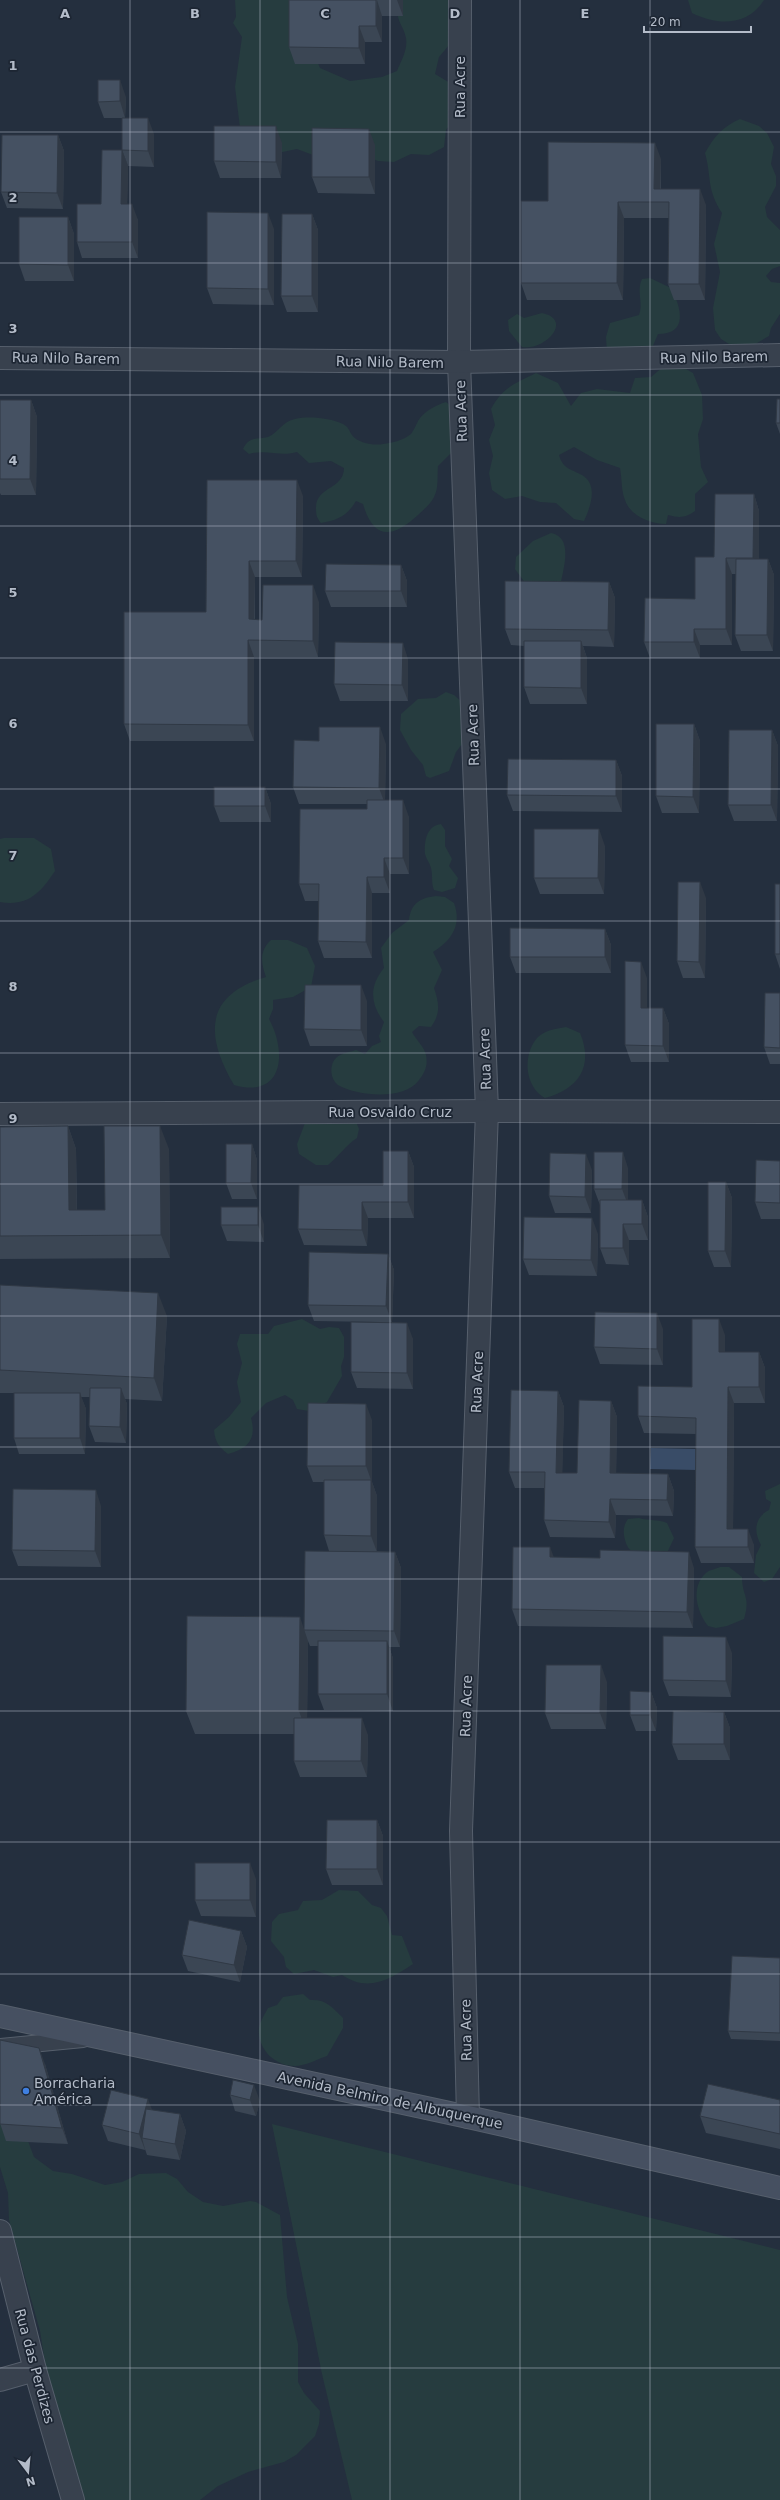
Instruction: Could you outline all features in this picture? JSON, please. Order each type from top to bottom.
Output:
[{"type":"main road","name":"Avenida Belmiro de Albuquerque","points":[[0,2016],[468,2117],[780,2188]]},
{"type":"street","name":"Rua Acre","points":[[460,0],[459,362],[487,1111],[461,1831],[468,2117]]},
{"type":"street","name":"Rua Nilo Barem","points":[[0,358],[459,362],[780,355]]},
{"type":"street","name":"Rua Osvaldo Cruz","points":[[0,1114],[487,1111],[780,1112]]},
{"type":"street","name":"Rua das Perdizes","points":[[0,2231],[35,2370],[74,2500]]},
{"type":"street","points":[[0,2380],[35,2370]]},
{"type":"lane","points":[[0,2047],[98,2037]]},
{"type":"green space","points":[[235,0],[320,0],[313,52],[320,68],[350,81],[382,77],[397,71],[406,47],[405,33],[398,17],[400,0],[457,0],[450,44],[439,57],[435,74],[450,83],[456,116],[446,130],[444,147],[429,155],[411,154],[394,162],[378,161],[362,155],[329,161],[297,149],[263,156],[241,136],[235,87],[242,37],[233,23],[236,17]]},
{"type":"green space","points":[[688,0],[764,0],[750,15],[732,21],[722,21],[712,20],[692,13]]},
{"type":"green space","points":[[740,119],[759,126],[767,133],[774,147],[771,164],[776,176],[776,186],[765,207],[767,217],[780,230],[780,266],[772,269],[766,276],[771,282],[780,283],[780,314],[771,328],[769,336],[752,346],[729,344],[721,339],[715,330],[713,308],[720,272],[714,244],[722,213],[711,190],[705,153],[723,129]]},
{"type":"green space","points":[[650,278],[671,288],[678,303],[680,318],[678,324],[675,329],[668,333],[658,334],[652,348],[607,352],[606,337],[610,323],[639,315],[641,306],[640,284],[642,279]]},
{"type":"green space","points":[[542,313],[551,317],[556,322],[556,328],[553,334],[547,340],[539,344],[531,347],[522,347],[509,331],[508,320],[517,314],[524,318]]},
{"type":"green space","points":[[679,365],[693,373],[702,395],[703,419],[698,434],[701,467],[708,482],[695,494],[695,511],[682,517],[668,515],[666,524],[648,521],[636,515],[625,500],[620,468],[597,460],[574,447],[559,455],[565,466],[582,475],[587,479],[590,485],[592,497],[589,510],[584,521],[574,519],[556,503],[540,502],[522,496],[505,499],[492,490],[489,473],[493,456],[489,440],[495,425],[491,409],[500,396],[510,387],[536,373],[558,383],[571,406],[581,393],[597,389],[630,393],[635,378],[651,377],[664,366]]},
{"type":"green space","points":[[446,402],[452,407],[460,444],[438,466],[437,490],[431,502],[409,523],[393,531],[385,532],[379,530],[373,525],[367,516],[363,504],[356,501],[353,506],[342,516],[321,523],[317,515],[317,502],[320,496],[335,485],[343,475],[344,468],[331,461],[309,463],[297,452],[285,454],[261,452],[249,454],[243,449],[250,440],[268,437],[287,422],[301,418],[319,418],[338,422],[348,428],[354,438],[366,443],[380,445],[390,443],[401,440],[411,434],[420,418],[426,412]]},
{"type":"green space","points":[[551,533],[558,536],[565,546],[565,561],[561,582],[526,584],[515,569],[516,557],[533,541]]},
{"type":"green space","points":[[446,692],[454,695],[466,706],[466,739],[456,752],[449,771],[430,778],[426,776],[423,765],[411,750],[400,730],[401,714],[418,699],[436,698]]},
{"type":"green space","points":[[441,824],[445,830],[445,846],[452,859],[449,866],[458,878],[455,888],[442,892],[434,890],[430,864],[425,854],[427,834],[436,825]]},
{"type":"green space","points":[[34,838],[51,849],[55,871],[39,891],[26,900],[10,903],[0,902],[0,839]]},
{"type":"green space","points":[[436,896],[445,897],[454,903],[457,918],[454,931],[450,937],[433,952],[442,970],[434,988],[438,1003],[438,1012],[431,1027],[419,1026],[412,1032],[422,1046],[426,1055],[427,1062],[424,1071],[419,1080],[412,1087],[392,1094],[368,1094],[346,1089],[338,1085],[332,1076],[331,1068],[336,1058],[356,1050],[365,1054],[372,1046],[381,1042],[379,1036],[384,1022],[376,1008],[373,995],[376,982],[384,968],[381,948],[392,933],[409,920],[410,914],[417,903],[425,898]]},
{"type":"green space","points":[[271,940],[288,940],[307,948],[315,966],[311,987],[293,997],[273,1000],[273,1009],[269,1019],[275,1032],[279,1058],[277,1070],[272,1079],[263,1085],[251,1088],[234,1085],[218,1050],[215,1034],[216,1019],[221,1006],[231,995],[246,985],[266,977],[262,957],[264,948]]},
{"type":"green space","points":[[566,1027],[580,1033],[584,1045],[584,1066],[575,1082],[567,1089],[545,1098],[533,1087],[530,1079],[528,1071],[529,1053],[532,1045],[540,1035],[550,1030]]},
{"type":"green space","points":[[355,1119],[359,1129],[357,1138],[328,1165],[316,1165],[299,1154],[297,1144],[305,1123]]},
{"type":"green space","points":[[302,1319],[320,1329],[329,1327],[339,1328],[344,1337],[344,1357],[341,1366],[342,1376],[327,1402],[309,1411],[297,1409],[293,1400],[285,1395],[266,1403],[251,1418],[253,1432],[249,1442],[241,1449],[228,1454],[218,1444],[215,1438],[214,1430],[229,1417],[241,1402],[237,1382],[242,1363],[237,1344],[240,1334],[268,1334],[274,1326]]},
{"type":"green space","points":[[780,1484],[780,1567],[772,1579],[764,1582],[754,1573],[756,1555],[761,1545],[758,1540],[756,1530],[758,1520],[769,1510],[771,1502],[766,1499],[765,1491]]},
{"type":"green space","points":[[639,1518],[667,1523],[674,1538],[667,1553],[642,1555],[631,1551],[625,1540],[625,1524],[628,1519]]},
{"type":"green space","points":[[720,1567],[729,1567],[742,1577],[747,1606],[744,1619],[727,1626],[716,1628],[708,1626],[704,1620],[698,1607],[697,1592],[698,1585],[706,1573]]},
{"type":"green space","points":[[339,1890],[358,1891],[372,1905],[381,1908],[387,1916],[392,1935],[402,1936],[413,1964],[388,1979],[370,1983],[361,1983],[342,1975],[333,1977],[314,1970],[294,1974],[286,1967],[284,1957],[271,1941],[272,1922],[279,1914],[298,1910],[303,1901],[322,1900]]},
{"type":"green space","points":[[303,1994],[310,2000],[325,2002],[332,2007],[343,2018],[343,2028],[327,2056],[303,2065],[287,2065],[274,2059],[264,2049],[259,2035],[259,2028],[261,2020],[268,2008],[277,2005],[283,1997]]},
{"type":"green space","points":[[0,2119],[28,2141],[34,2157],[53,2171],[72,2174],[105,2185],[122,2182],[139,2174],[166,2173],[177,2179],[188,2192],[203,2202],[223,2206],[250,2201],[256,2202],[280,2215],[287,2297],[298,2344],[298,2382],[304,2393],[320,2411],[319,2424],[315,2436],[296,2455],[284,2462],[248,2472],[218,2486],[200,2500],[82,2500],[48,2381],[40,2331],[9,2220],[8,2193],[0,2167]]},
{"type":"green space","points":[[272,2124],[780,2250],[780,2500],[352,2500],[322,2374]]},
{"type":"water","points":[[651,1448],[697,1449],[697,1470],[650,1469]]},
{"type":"building","points":[[289,0],[376,0],[376,26],[359,26],[359,48],[289,47]]},
{"type":"building","points":[[98,80],[120,80],[120,101],[98,102]]},
{"type":"building","points":[[122,118],[148,118],[148,151],[122,150]]},
{"type":"building","points":[[214,126],[276,126],[276,162],[214,161]]},
{"type":"building","points":[[312,128],[369,129],[369,177],[312,177]]},
{"type":"building","points":[[2,135],[58,135],[57,193],[1,192]]},
{"type":"building","points":[[548,142],[655,143],[654,189],[700,189],[699,284],[668,284],[669,202],[618,202],[617,283],[521,283],[521,201],[548,201]]},
{"type":"building","points":[[102,150],[122,150],[121,204],[132,204],[132,242],[77,242],[77,204],[101,204]]},
{"type":"building","points":[[207,212],[268,213],[268,289],[207,288]]},
{"type":"building","points":[[282,214],[312,214],[312,296],[281,296]]},
{"type":"building","points":[[19,217],[68,217],[68,265],[19,264]]},
{"type":"building","points":[[777,399],[780,399],[780,423],[776,423]]},
{"type":"building","points":[[0,400],[31,400],[30,479],[0,479]]},
{"type":"building","points":[[207,480],[297,480],[296,561],[249,561],[249,619],[262,620],[263,585],[313,585],[313,641],[248,640],[248,725],[124,724],[124,612],[206,612]]},
{"type":"building","points":[[715,494],[754,494],[753,558],[726,558],[726,629],[694,629],[694,642],[644,642],[645,598],[695,599],[695,557],[714,557]]},
{"type":"building","points":[[736,559],[768,559],[767,635],[735,635]]},
{"type":"building","points":[[326,564],[401,565],[401,591],[325,591]]},
{"type":"building","points":[[505,581],[609,582],[608,630],[505,629]]},
{"type":"building","points":[[524,641],[581,641],[581,688],[524,687]]},
{"type":"building","points":[[335,642],[403,643],[402,685],[334,684]]},
{"type":"building","points":[[656,724],[694,724],[693,797],[656,796]]},
{"type":"building","points":[[319,727],[380,727],[379,788],[293,787],[294,740],[319,741]]},
{"type":"building","points":[[729,730],[772,730],[771,805],[728,805]]},
{"type":"building","points":[[508,759],[616,760],[616,796],[507,795]]},
{"type":"building","points":[[214,787],[265,787],[265,806],[214,806]]},
{"type":"building","points":[[367,800],[403,800],[403,858],[384,858],[384,877],[367,877],[366,942],[318,941],[319,884],[299,884],[300,809],[367,809]]},
{"type":"building","points":[[534,829],[599,829],[598,878],[534,878]]},
{"type":"building","points":[[678,882],[700,882],[699,962],[677,961]]},
{"type":"building","points":[[775,884],[780,884],[780,954],[775,954]]},
{"type":"building","points":[[510,928],[605,929],[605,957],[510,957]]},
{"type":"building","points":[[625,961],[641,962],[641,1008],[663,1008],[663,1046],[625,1045]]},
{"type":"building","points":[[305,985],[361,985],[361,1030],[304,1029]]},
{"type":"building","points":[[765,993],[780,993],[780,1048],[764,1047]]},
{"type":"building","points":[[68,1126],[69,1210],[105,1210],[104,1126],[160,1126],[161,1235],[0,1236],[0,1127]]},
{"type":"building","points":[[226,1144],[252,1144],[251,1183],[226,1183]]},
{"type":"building","points":[[383,1151],[408,1151],[408,1202],[362,1202],[362,1230],[298,1229],[299,1185],[383,1185]]},
{"type":"building","points":[[594,1152],[623,1152],[622,1189],[594,1189]]},
{"type":"building","points":[[550,1153],[586,1154],[585,1197],[549,1196]]},
{"type":"building","points":[[756,1160],[780,1161],[780,1203],[755,1202]]},
{"type":"building","points":[[708,1182],[726,1182],[725,1251],[708,1251]]},
{"type":"building","points":[[600,1200],[642,1200],[642,1224],[623,1224],[623,1248],[600,1248]]},
{"type":"building","points":[[221,1207],[258,1207],[258,1225],[221,1225]]},
{"type":"building","points":[[524,1217],[592,1218],[591,1260],[523,1259]]},
{"type":"building","points":[[309,1252],[388,1254],[386,1306],[308,1305]]},
{"type":"building","points":[[0,1285],[158,1293],[154,1378],[0,1370]]},
{"type":"building","points":[[595,1312],[657,1313],[657,1349],[594,1347]]},
{"type":"building","points":[[692,1319],[719,1319],[719,1352],[759,1352],[759,1387],[728,1387],[727,1529],[748,1529],[748,1547],[695,1547],[696,1418],[638,1416],[638,1386],[692,1387]]},
{"type":"building","points":[[351,1322],[407,1323],[407,1373],[351,1372]]},
{"type":"building","points":[[90,1388],[121,1388],[120,1427],[89,1426]]},
{"type":"building","points":[[511,1390],[558,1391],[556,1473],[577,1473],[579,1400],[611,1401],[610,1473],[668,1474],[667,1500],[610,1499],[609,1522],[544,1520],[545,1472],[509,1472]]},
{"type":"building","points":[[14,1393],[80,1393],[80,1438],[14,1438]]},
{"type":"building","points":[[308,1403],[366,1404],[366,1466],[307,1466]]},
{"type":"building","points":[[324,1480],[371,1480],[371,1536],[324,1535]]},
{"type":"building","points":[[13,1489],[96,1490],[95,1551],[12,1550]]},
{"type":"building","points":[[513,1547],[550,1547],[550,1557],[600,1558],[600,1550],[689,1552],[687,1612],[512,1609]]},
{"type":"building","points":[[305,1551],[395,1552],[394,1631],[304,1630]]},
{"type":"building","points":[[187,1616],[300,1617],[299,1711],[186,1711]]},
{"type":"building","points":[[663,1636],[726,1637],[726,1681],[663,1680]]},
{"type":"building","points":[[318,1641],[387,1641],[387,1694],[318,1694]]},
{"type":"building","points":[[546,1665],[601,1665],[600,1713],[545,1713]]},
{"type":"building","points":[[630,1691],[651,1692],[650,1715],[630,1715]]},
{"type":"building","points":[[673,1711],[724,1712],[724,1744],[672,1744]]},
{"type":"building","points":[[294,1718],[362,1718],[361,1761],[294,1761]]},
{"type":"building","points":[[327,1820],[377,1820],[377,1869],[326,1869]]},
{"type":"building","points":[[195,1863],[250,1863],[250,1900],[195,1900]]},
{"type":"building","points":[[189,1920],[241,1931],[234,1965],[182,1955]]},
{"type":"building","points":[[732,1956],[780,1958],[780,2033],[728,2031]]},
{"type":"building","name":"Borracharia América","points":[[0,2040],[39,2048],[62,2128],[0,2124]]},
{"type":"building","points":[[233,2080],[254,2085],[250,2100],[230,2095]]},
{"type":"building","points":[[708,2084],[780,2100],[780,2134],[700,2116]]},
{"type":"building","points":[[111,2090],[148,2099],[139,2134],[102,2125]]},
{"type":"building","points":[[146,2109],[180,2114],[175,2144],[142,2138]]},
{"type":"place","name":"Borracharia América","points":[[26,2091]]}]
